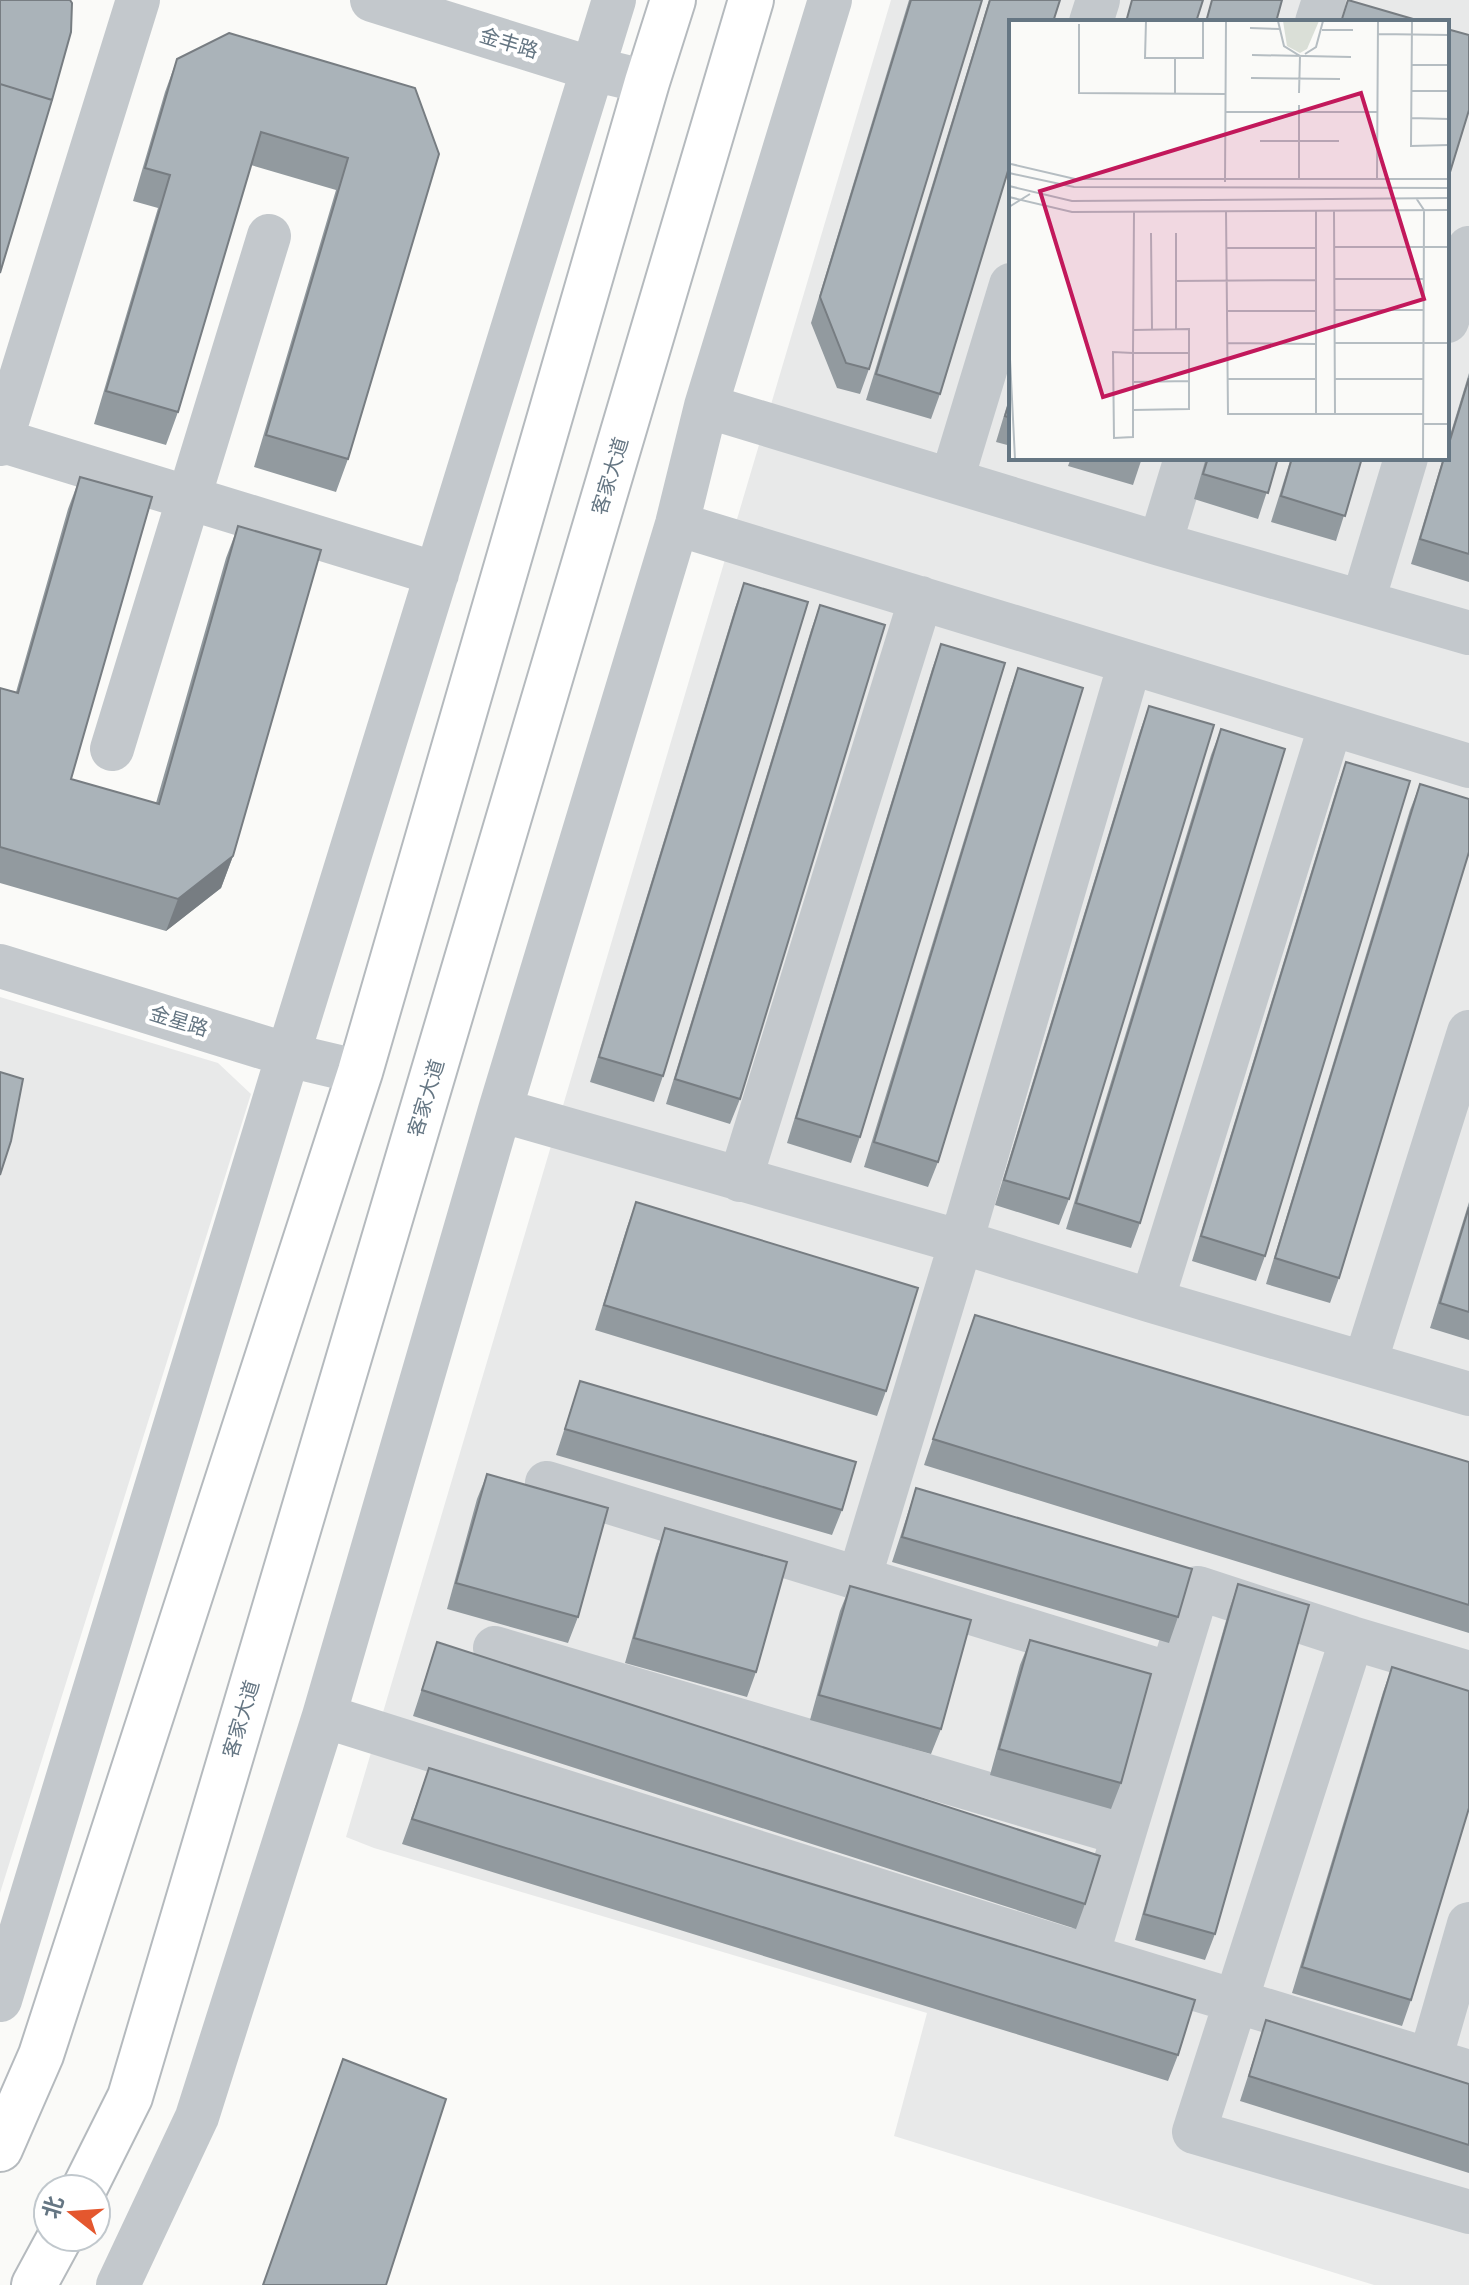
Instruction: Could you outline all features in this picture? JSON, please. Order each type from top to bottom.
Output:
[{"type":"main road","points":[[0,2149],[41,2055],[360,1072],[673,0]]},
{"type":"main road","name":"客家大道","points":[[92,2173],[130,2097],[751,0]]},
{"type":"main road","points":[[34,2285],[51,2253]]},
{"type":"street","points":[[138,0],[0,442],[437,574]]},
{"type":"street","name":"金丰路","points":[[372,0],[593,69],[647,82]]},
{"type":"street","points":[[0,2000],[614,0]]},
{"type":"street","points":[[118,2285],[197,2117],[324,1716],[500,1110],[677,524],[706,406],[830,0]]},
{"type":"street","points":[[1092,20],[1098,0]]},
{"type":"street","points":[[1318,20],[1324,0]]},
{"type":"street","points":[[112,749],[269,236]]},
{"type":"street","points":[[1449,314],[1469,248]]},
{"type":"street","points":[[952,479],[1009,292]]},
{"type":"street","points":[[706,406],[1160,544],[1469,633]]},
{"type":"street","points":[[1160,544],[1185,460]]},
{"type":"street","points":[[1363,601],[1405,460]]},
{"type":"street","points":[[677,524],[1469,766]]},
{"type":"street","points":[[740,1180],[921,598]]},
{"type":"street","points":[[859,1579],[1130,663]]},
{"type":"street","points":[[1152,1301],[1331,724]]},
{"type":"street","name":"金星路","points":[[0,966],[288,1055],[360,1072]]},
{"type":"street","points":[[1365,1363],[1469,1032]]},
{"type":"street","points":[[500,1110],[961,1242],[1469,1394]]},
{"type":"street","points":[[547,1483],[1171,1674]]},
{"type":"street","points":[[1087,1956],[1198,1588],[1469,1673]]},
{"type":"street","points":[[1352,1638],[1194,2132],[1469,2212]]},
{"type":"street","points":[[495,1648],[1123,1834]]},
{"type":"street","points":[[324,1716],[1237,2003],[1449,2066],[1469,1924]]},
{"type":"shaded area","points":[[891,0],[1469,0],[1469,2285],[1374,2285],[894,2136],[927,2013],[374,1848],[346,1837]]},
{"type":"shaded area","points":[[0,997],[218,1063],[251,1094],[0,1893]]},
{"type":"building","points":[[0,0],[70,0],[72,3],[71,32],[52,100],[0,84]]},
{"type":"building","points":[[911,0],[982,0],[869,369],[846,363],[820,297]]},
{"type":"building","points":[[990,0],[1060,0],[1054,20],[1009,20],[1009,168],[940,394],[876,374]]},
{"type":"building","points":[[1132,0],[1203,0],[1197,20],[1127,20]]},
{"type":"building","points":[[1212,0],[1282,0],[1277,20],[1207,20]]},
{"type":"building","points":[[1348,0],[1413,19],[1413,20],[1342,20]]},
{"type":"building","points":[[1449,30],[1469,35],[1469,110],[1449,175]]},
{"type":"building","points":[[229,33],[415,88],[439,154],[348,459],[266,435],[348,158],[261,132],[178,412],[106,391],[170,175],[145,168],[177,59]]},
{"type":"building","points":[[0,84],[52,100],[0,273]]},
{"type":"building","points":[[1469,378],[1469,554],[1420,539],[1443,460],[1449,460],[1449,443]]},
{"type":"building","points":[[1207,460],[1277,460],[1268,493],[1203,474]]},
{"type":"building","points":[[1291,460],[1361,460],[1345,516],[1281,496]]},
{"type":"building","points":[[80,477],[152,497],[71,779],[159,804],[238,526],[321,550],[233,856],[178,899],[0,847],[0,688],[18,693]]},
{"type":"building","points":[[744,583],[808,602],[663,1076],[599,1057]]},
{"type":"building","points":[[820,605],[885,625],[740,1099],[675,1079]]},
{"type":"building","points":[[941,644],[1005,663],[860,1137],[796,1118]]},
{"type":"building","points":[[1018,668],[1083,688],[938,1162],[874,1142]]},
{"type":"building","points":[[1149,706],[1214,725],[1069,1199],[1004,1180]]},
{"type":"building","points":[[1221,729],[1285,749],[1140,1223],[1076,1203]]},
{"type":"building","points":[[1346,762],[1410,781],[1265,1256],[1201,1236]]},
{"type":"building","points":[[1420,784],[1469,799],[1469,852],[1339,1278],[1275,1258]]},
{"type":"building","points":[[0,1072],[23,1079],[11,1141],[0,1175]]},
{"type":"building","points":[[636,1202],[918,1288],[886,1391],[604,1305]]},
{"type":"building","points":[[1469,1207],[1469,1312],[1440,1303]]},
{"type":"building","points":[[975,1315],[1469,1462],[1469,1605],[933,1439]]},
{"type":"building","points":[[580,1381],[856,1462],[842,1510],[565,1429]]},
{"type":"building","points":[[487,1474],[608,1508],[578,1617],[456,1583]]},
{"type":"building","points":[[916,1488],[1192,1569],[1178,1617],[902,1537]]},
{"type":"building","points":[[665,1528],[787,1562],[756,1672],[634,1638]]},
{"type":"building","points":[[1238,1584],[1309,1605],[1215,1934],[1144,1914]]},
{"type":"building","points":[[850,1586],[971,1620],[941,1729],[819,1695]]},
{"type":"building","points":[[1030,1640],[1151,1674],[1121,1783],[999,1749]]},
{"type":"building","points":[[437,1642],[1100,1856],[1085,1904],[422,1690]]},
{"type":"building","points":[[1392,1667],[1469,1691],[1469,1808],[1411,2000],[1302,1967]]},
{"type":"building","points":[[429,1768],[1195,2000],[1178,2055],[412,1819]]},
{"type":"building","points":[[1266,2020],[1469,2084],[1469,2145],[1249,2076]]},
{"type":"building","points":[[343,2059],[446,2099],[386,2285],[263,2285]]}]
